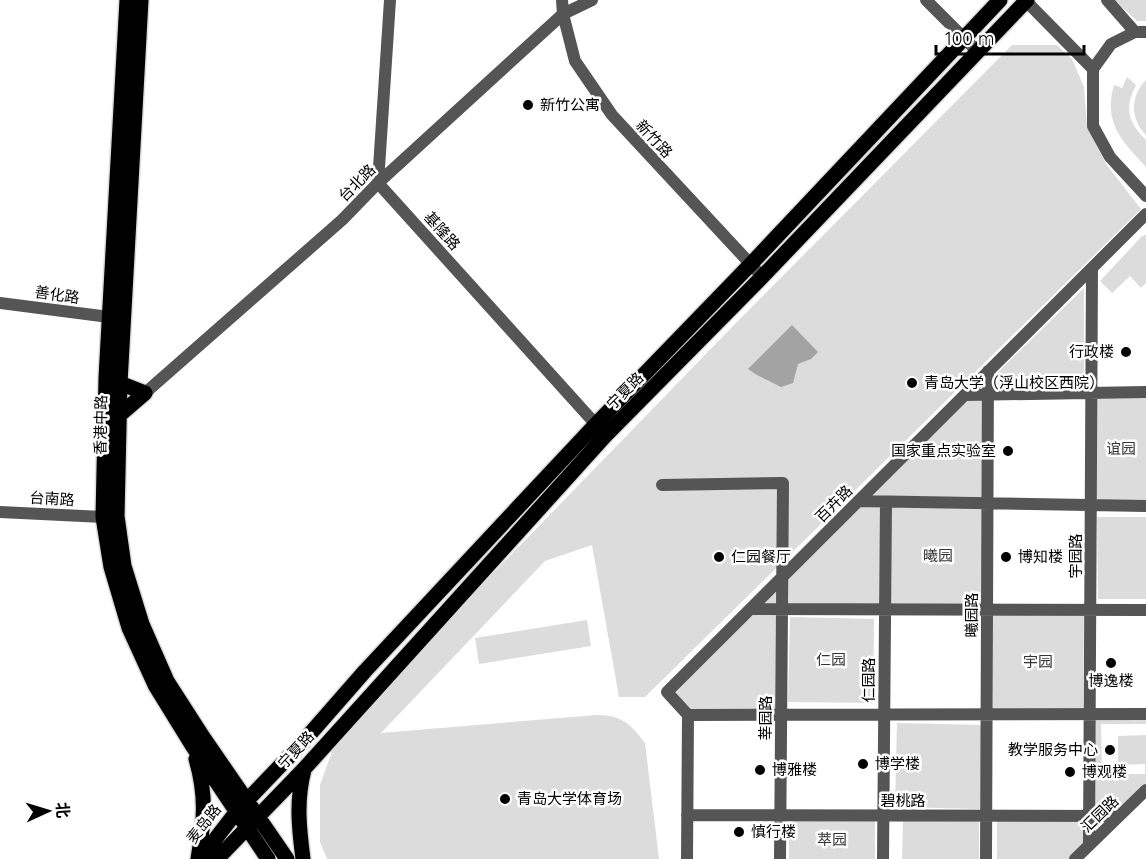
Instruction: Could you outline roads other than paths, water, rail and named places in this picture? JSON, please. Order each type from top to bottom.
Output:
[{"type":"main road","name":"香港中路","points":[[127,0],[109,317],[113,380],[119,416],[117,516],[124,566],[142,624],[168,681],[252,821]]},
{"type":"main road","name":"香港中路","points":[[141,0],[113,380],[105,424],[103,517],[111,567],[129,628],[155,685],[192,745],[242,806]]},
{"type":"main road","name":"宁夏路","points":[[252,821],[304,769],[600,430],[750,265],[1000,0]]},
{"type":"main road","name":"宁夏路","points":[[242,806],[302,743],[365,671],[600,430],[762,277],[1027,0]]},
{"type":"main road","points":[[105,424],[119,416],[145,393],[113,380]]},
{"type":"main road","points":[[192,745],[203,784],[204,808],[199,859]]},
{"type":"main road","points":[[303,859],[297,816],[299,790],[304,769]]},
{"type":"main road","name":"麦岛路","points":[[199,859],[242,806]]},
{"type":"main road","points":[[217,859],[252,821]]},
{"type":"main road","points":[[252,821],[268,859]]},
{"type":"main road","points":[[252,821],[287,859]]},
{"type":"street","points":[[378,183],[390,0]]},
{"type":"street","name":"新竹路","points":[[562,0],[563,14],[575,61],[612,115],[762,277]]},
{"type":"street","name":"台北路","points":[[145,393],[342,220],[378,183],[567,10],[592,0]]},
{"type":"street","points":[[926,0],[978,51]]},
{"type":"street","points":[[1027,0],[1093,69]]},
{"type":"street","points":[[1107,0],[1141,32],[1110,44],[1093,69],[1093,126],[1110,157],[1146,196]]},
{"type":"street","name":"基隆路","points":[[378,183],[600,430]]},
{"type":"street","name":"百卉路","points":[[688,715],[667,692],[1146,214]]},
{"type":"street","name":"宇园路","points":[[1089,845],[1092,268]]},
{"type":"street","name":"善化路","points":[[0,303],[109,317]]},
{"type":"street","name":"曦园路","points":[[986,859],[988,371]]},
{"type":"street","points":[[965,395],[1146,392]]},
{"type":"street","points":[[662,485],[783,483],[780,859]]},
{"type":"street","points":[[858,501],[1146,506]]},
{"type":"street","name":"仁园路","points":[[883,859],[886,502]]},
{"type":"street","name":"台南路","points":[[0,512],[103,517]]},
{"type":"street","points":[[750,609],[1146,610]]},
{"type":"street","points":[[687,859],[688,715],[1146,714]]},
{"type":"street","name":"汇园路","points":[[1075,859],[1146,790]]},
{"type":"street","name":"碧桃路","points":[[687,815],[1119,816]]},
{"type":"place","name":"新竹公寓","points":[[528,105]]},
{"type":"place","name":"行政楼","points":[[1126,352]]},
{"type":"place","name":"青岛大学（浮山校区西院）","points":[[912,383]]},
{"type":"place","name":"国家重点实验室","points":[[1008,451]]},
{"type":"place","name":"仁园餐厅","points":[[719,557]]},
{"type":"place","name":"博知楼","points":[[1006,557]]},
{"type":"place","name":"博逸楼","points":[[1111,663]]},
{"type":"place","name":"教学服务中心","points":[[1110,750]]},
{"type":"place","name":"博学楼","points":[[863,764]]},
{"type":"place","name":"博雅楼","points":[[760,770]]},
{"type":"place","name":"博观楼","points":[[1070,772]]},
{"type":"place","name":"青岛大学体育场","points":[[505,799]]},
{"type":"place","name":"慎行楼","points":[[739,832]]},
{"type":"park label","name":"谊园","points":[[1121,449]]},
{"type":"park label","name":"曦园","points":[[938,556]]},
{"type":"park label","name":"仁园","points":[[831,660]]},
{"type":"park label","name":"宇园","points":[[1038,662]]},
{"type":"park label","name":"萃园","points":[[832,840]]}]
